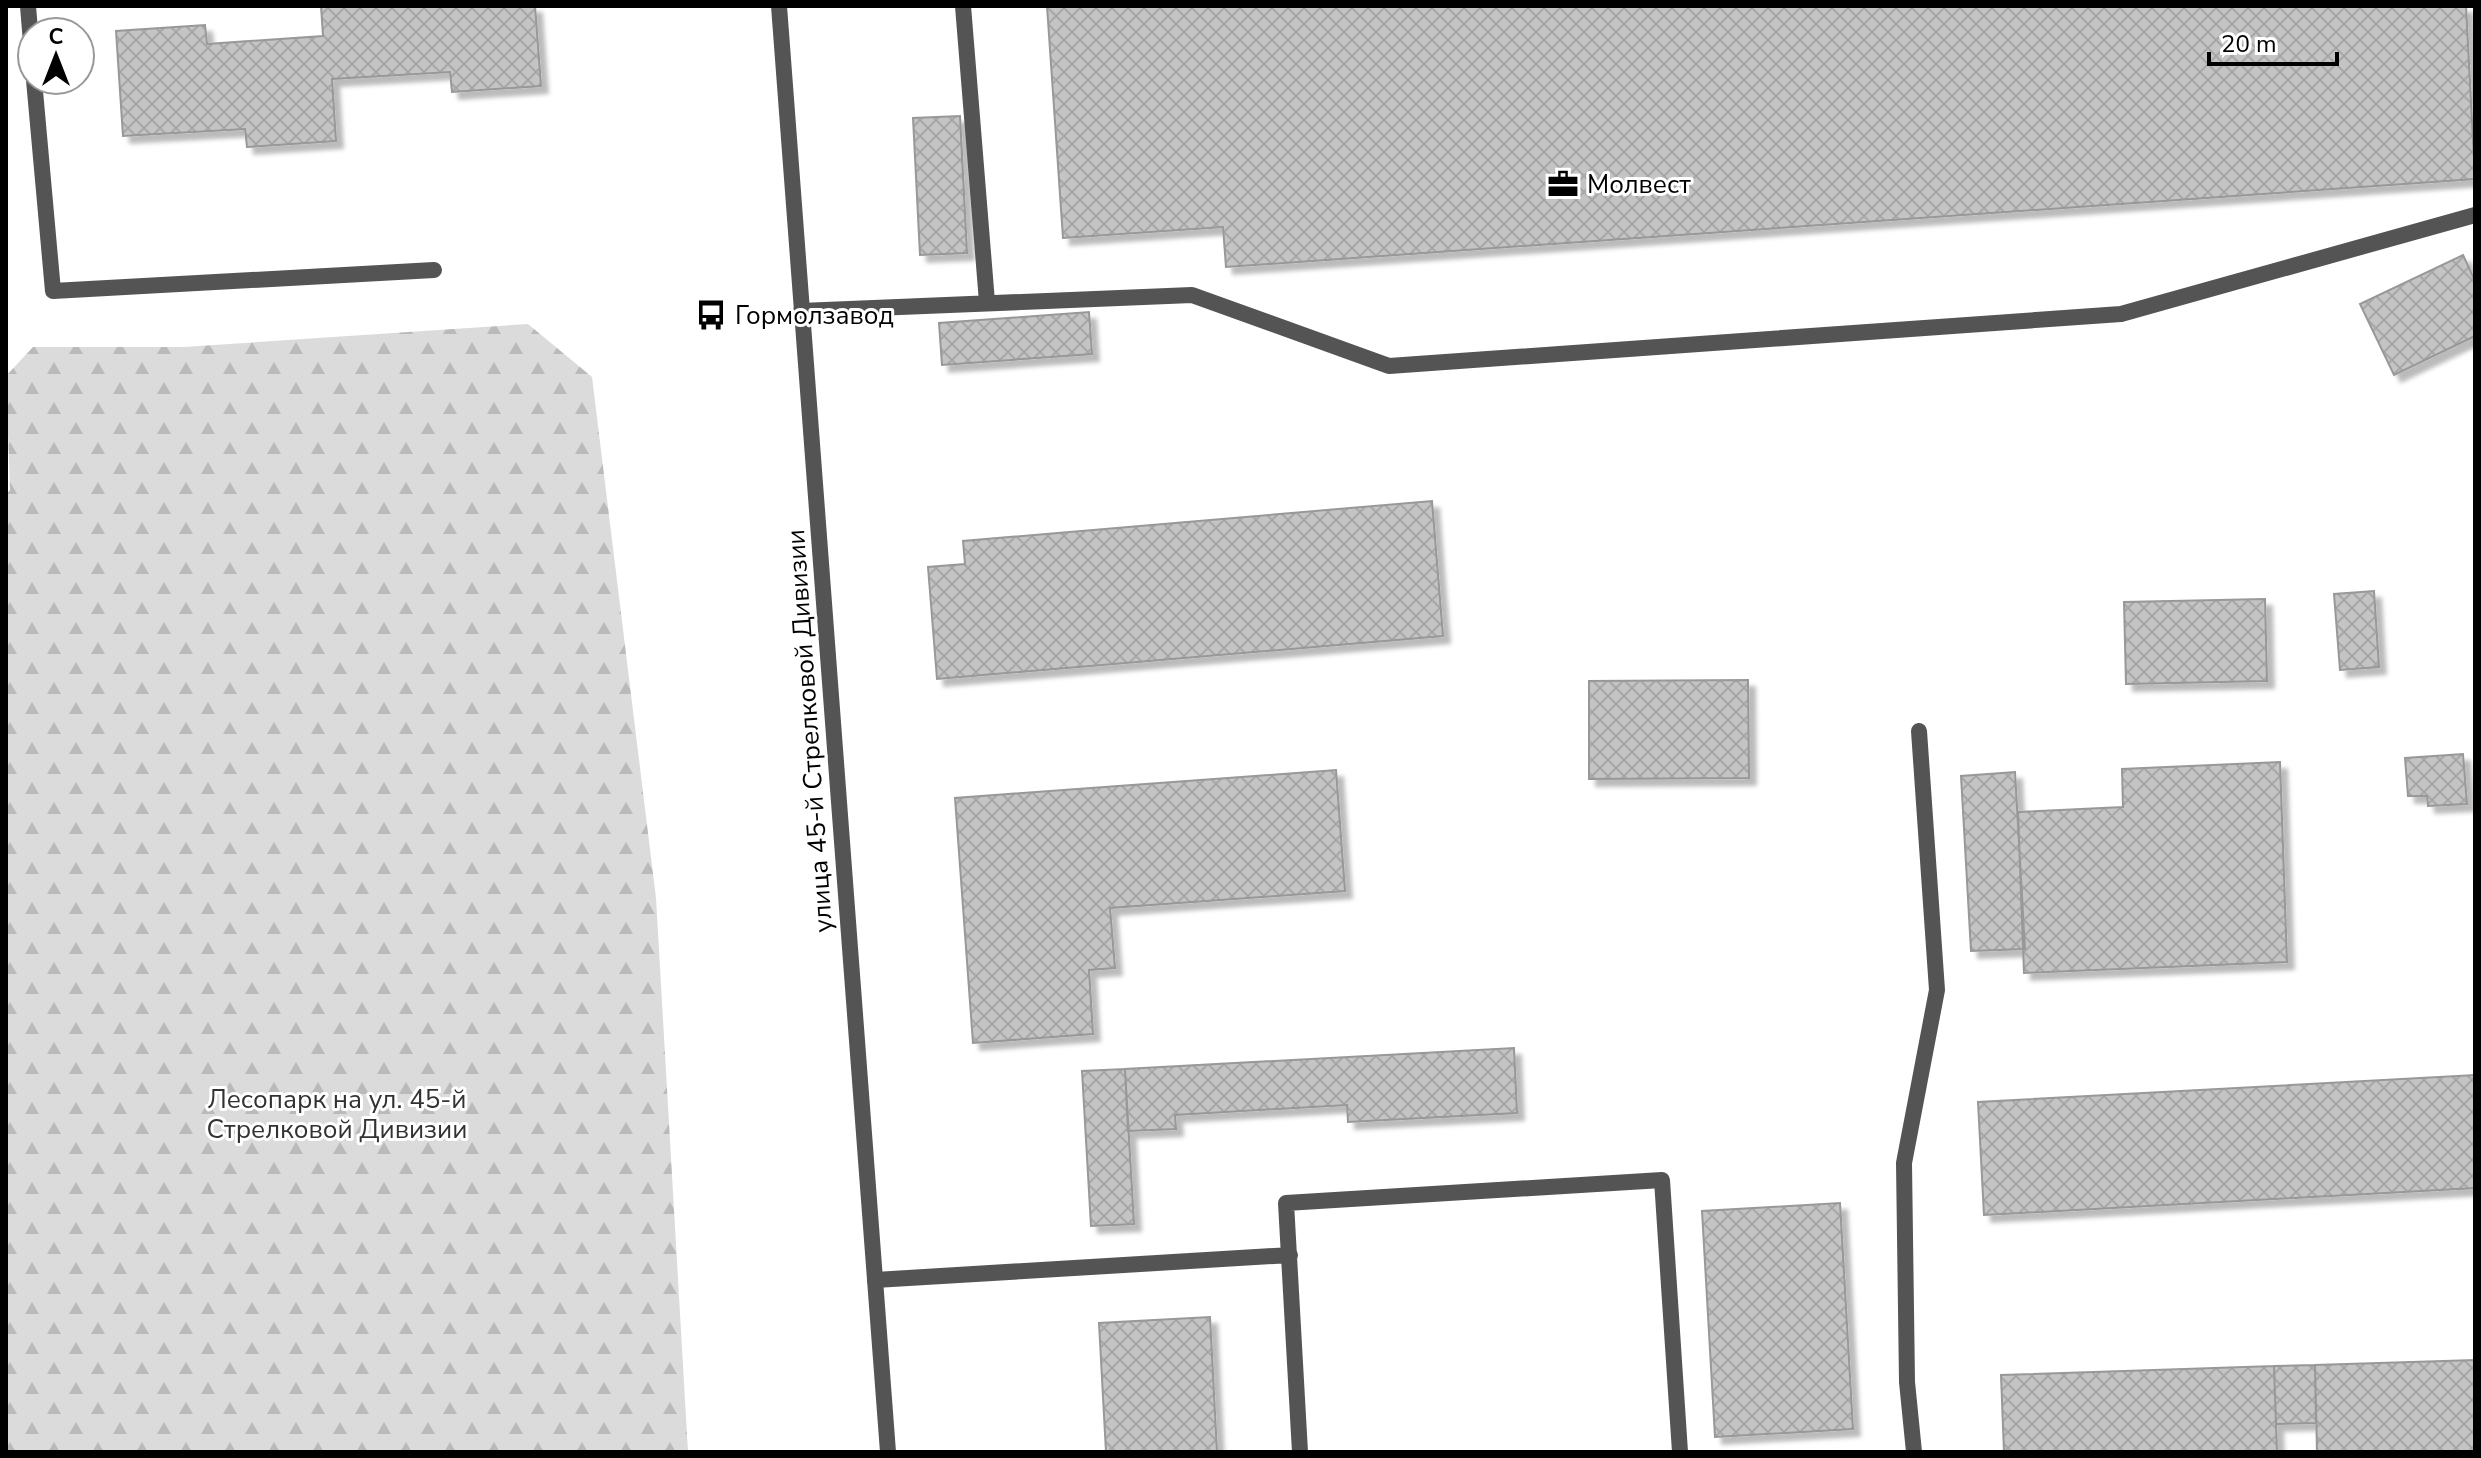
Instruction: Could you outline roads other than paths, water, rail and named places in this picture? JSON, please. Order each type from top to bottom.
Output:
[{"type":"street","name":"улица 45-й Стрелковой Дивизии","points":[[779,6],[888,1452]]},
{"type":"street","points":[[963,6],[987,302]]},
{"type":"street","points":[[35,96],[53,291],[434,270]]},
{"type":"street","points":[[801,311],[1192,295],[1389,366],[2121,314],[2475,215]]},
{"type":"street","points":[[1914,1452],[1907,1382],[1904,1163],[1937,990],[1919,731]]},
{"type":"street","points":[[1300,1452],[1286,1203],[1662,1180],[1680,1452]]},
{"type":"street","points":[[875,1280],[1290,1255]]},
{"type":"place","name":"Молвест","points":[[1563,184]]},
{"type":"place","name":"Гормолзавод","points":[[711,315]]},
{"type":"park label","name":"Лесопарк на ул. 45-й Стрелковой Дивизии","points":[[337,1114]]}]
